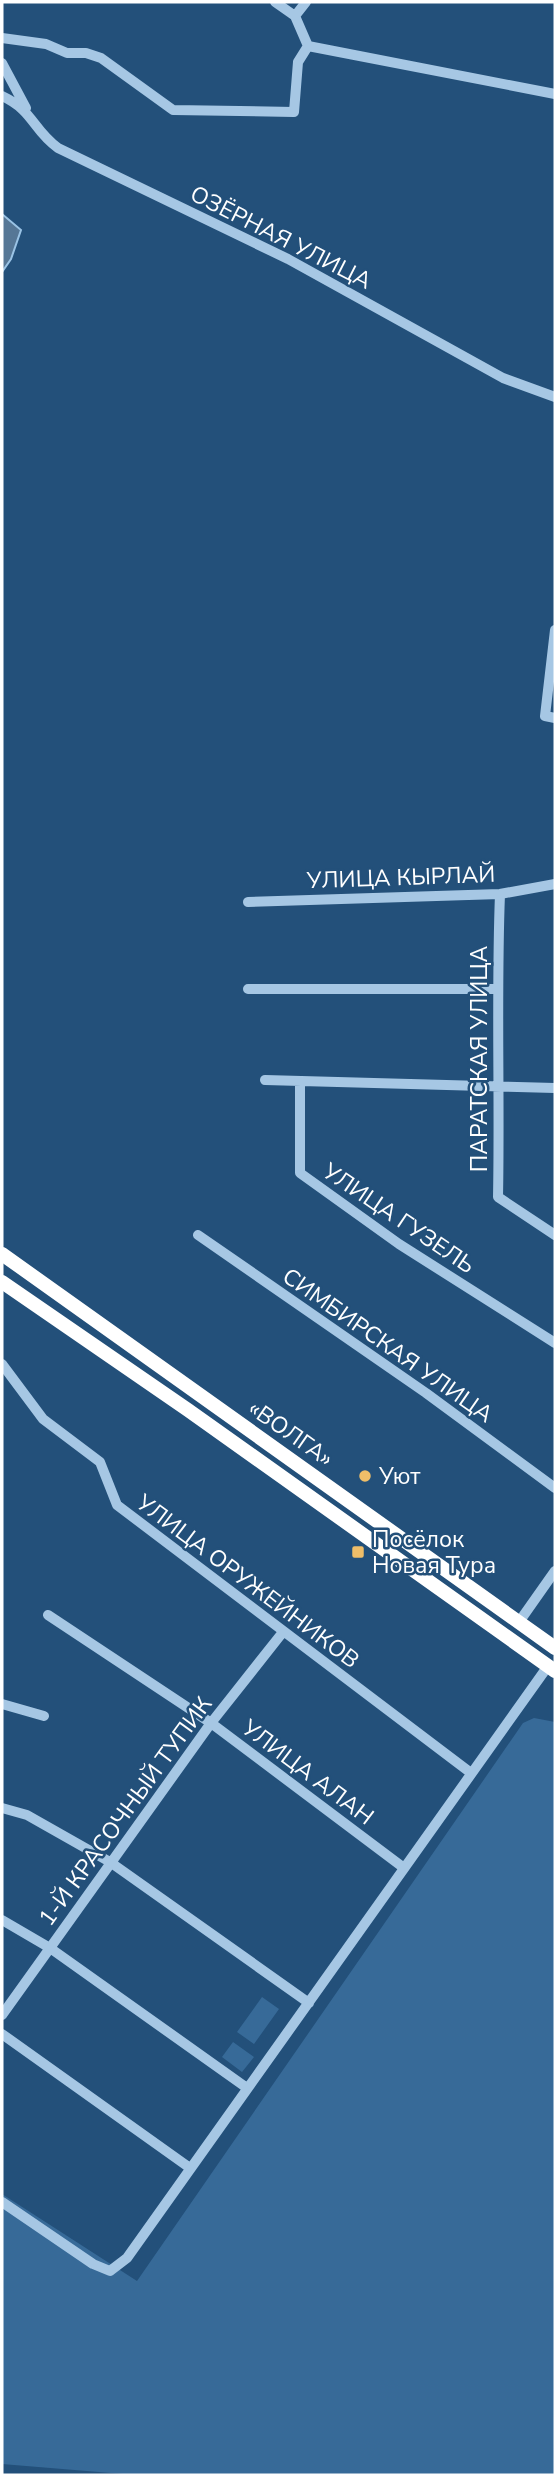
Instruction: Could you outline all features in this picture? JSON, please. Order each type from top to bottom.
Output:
[{"type":"highway","name":"«ВОЛГА»","points":[[2,1254],[555,1648]]},
{"type":"highway","name":"«ВОЛГА»","points":[[2,1282],[552,1668]]},
{"type":"street","points":[[275,2],[295,16],[308,46]]},
{"type":"street","points":[[295,16],[306,2]]},
{"type":"street","points":[[2,38],[46,44],[67,53],[86,53],[101,58],[173,110],[294,112],[299,62],[308,46]]},
{"type":"street","points":[[308,46],[555,94]]},
{"type":"street","points":[[2,63],[28,111]]},
{"type":"street","name":"ОЗЁРНАЯ УЛИЦА","points":[[2,96],[28,111],[36,127],[58,148],[288,259],[503,378],[555,397]]},
{"type":"street","points":[[555,629],[545,716],[555,718]]},
{"type":"street","name":"УЛИЦА КЫРЛАЙ","points":[[248,902],[500,894],[555,884]]},
{"type":"street","name":"ПАРАТСКАЯ УЛИЦА","points":[[500,894],[496,989],[501,1087],[498,1197],[555,1235]]},
{"type":"street","points":[[248,989],[496,989]]},
{"type":"street","points":[[265,1080],[555,1088]]},
{"type":"street","name":"УЛИЦА ГУЗЕЛЬ","points":[[300,1081],[300,1173],[399,1244],[555,1343]]},
{"type":"street","name":"СИМБИРСКАЯ УЛИЦА","points":[[198,1235],[426,1394],[555,1489]]},
{"type":"street","name":"УЛИЦА ОРУЖЕЙНИКОВ","points":[[2,1364],[43,1419],[100,1462],[117,1505],[471,1773]]},
{"type":"street","points":[[519,1622],[555,1571]]},
{"type":"street","name":"УЛИЦА АЛАН","points":[[48,1615],[211,1723],[404,1868]]},
{"type":"street","name":"1-Й КРАСОЧНЫЙ ТУПИК","points":[[2,2015],[211,1723],[283,1632]]},
{"type":"street","points":[[2,2202],[93,2264],[110,2271],[127,2258],[471,1773],[552,1668]]},
{"type":"street","points":[[2,1704],[44,1716]]},
{"type":"street","points":[[2,1808],[27,1815],[110,1862],[309,2003]]},
{"type":"street","points":[[2,1920],[50,1948],[247,2088]]},
{"type":"street","points":[[2,2034],[190,2168]]},
{"type":"shaded area","points":[[2,214],[21,230],[11,259],[2,272]]},
{"type":"shaded area","points":[[534,1718],[555,1722],[555,2475],[135,2475],[2,2464],[2,2194],[137,2281],[523,1723]]},
{"type":"shaded area","points":[[262,1997],[279,2009],[254,2044],[237,2032]]},
{"type":"shaded area","points":[[233,2042],[254,2057],[242,2072],[222,2057]]},
{"type":"place","name":"Уют","points":[[365,1476]]},
{"type":"place","name":"Посёлок Новая Тура","points":[[358,1552]]}]
